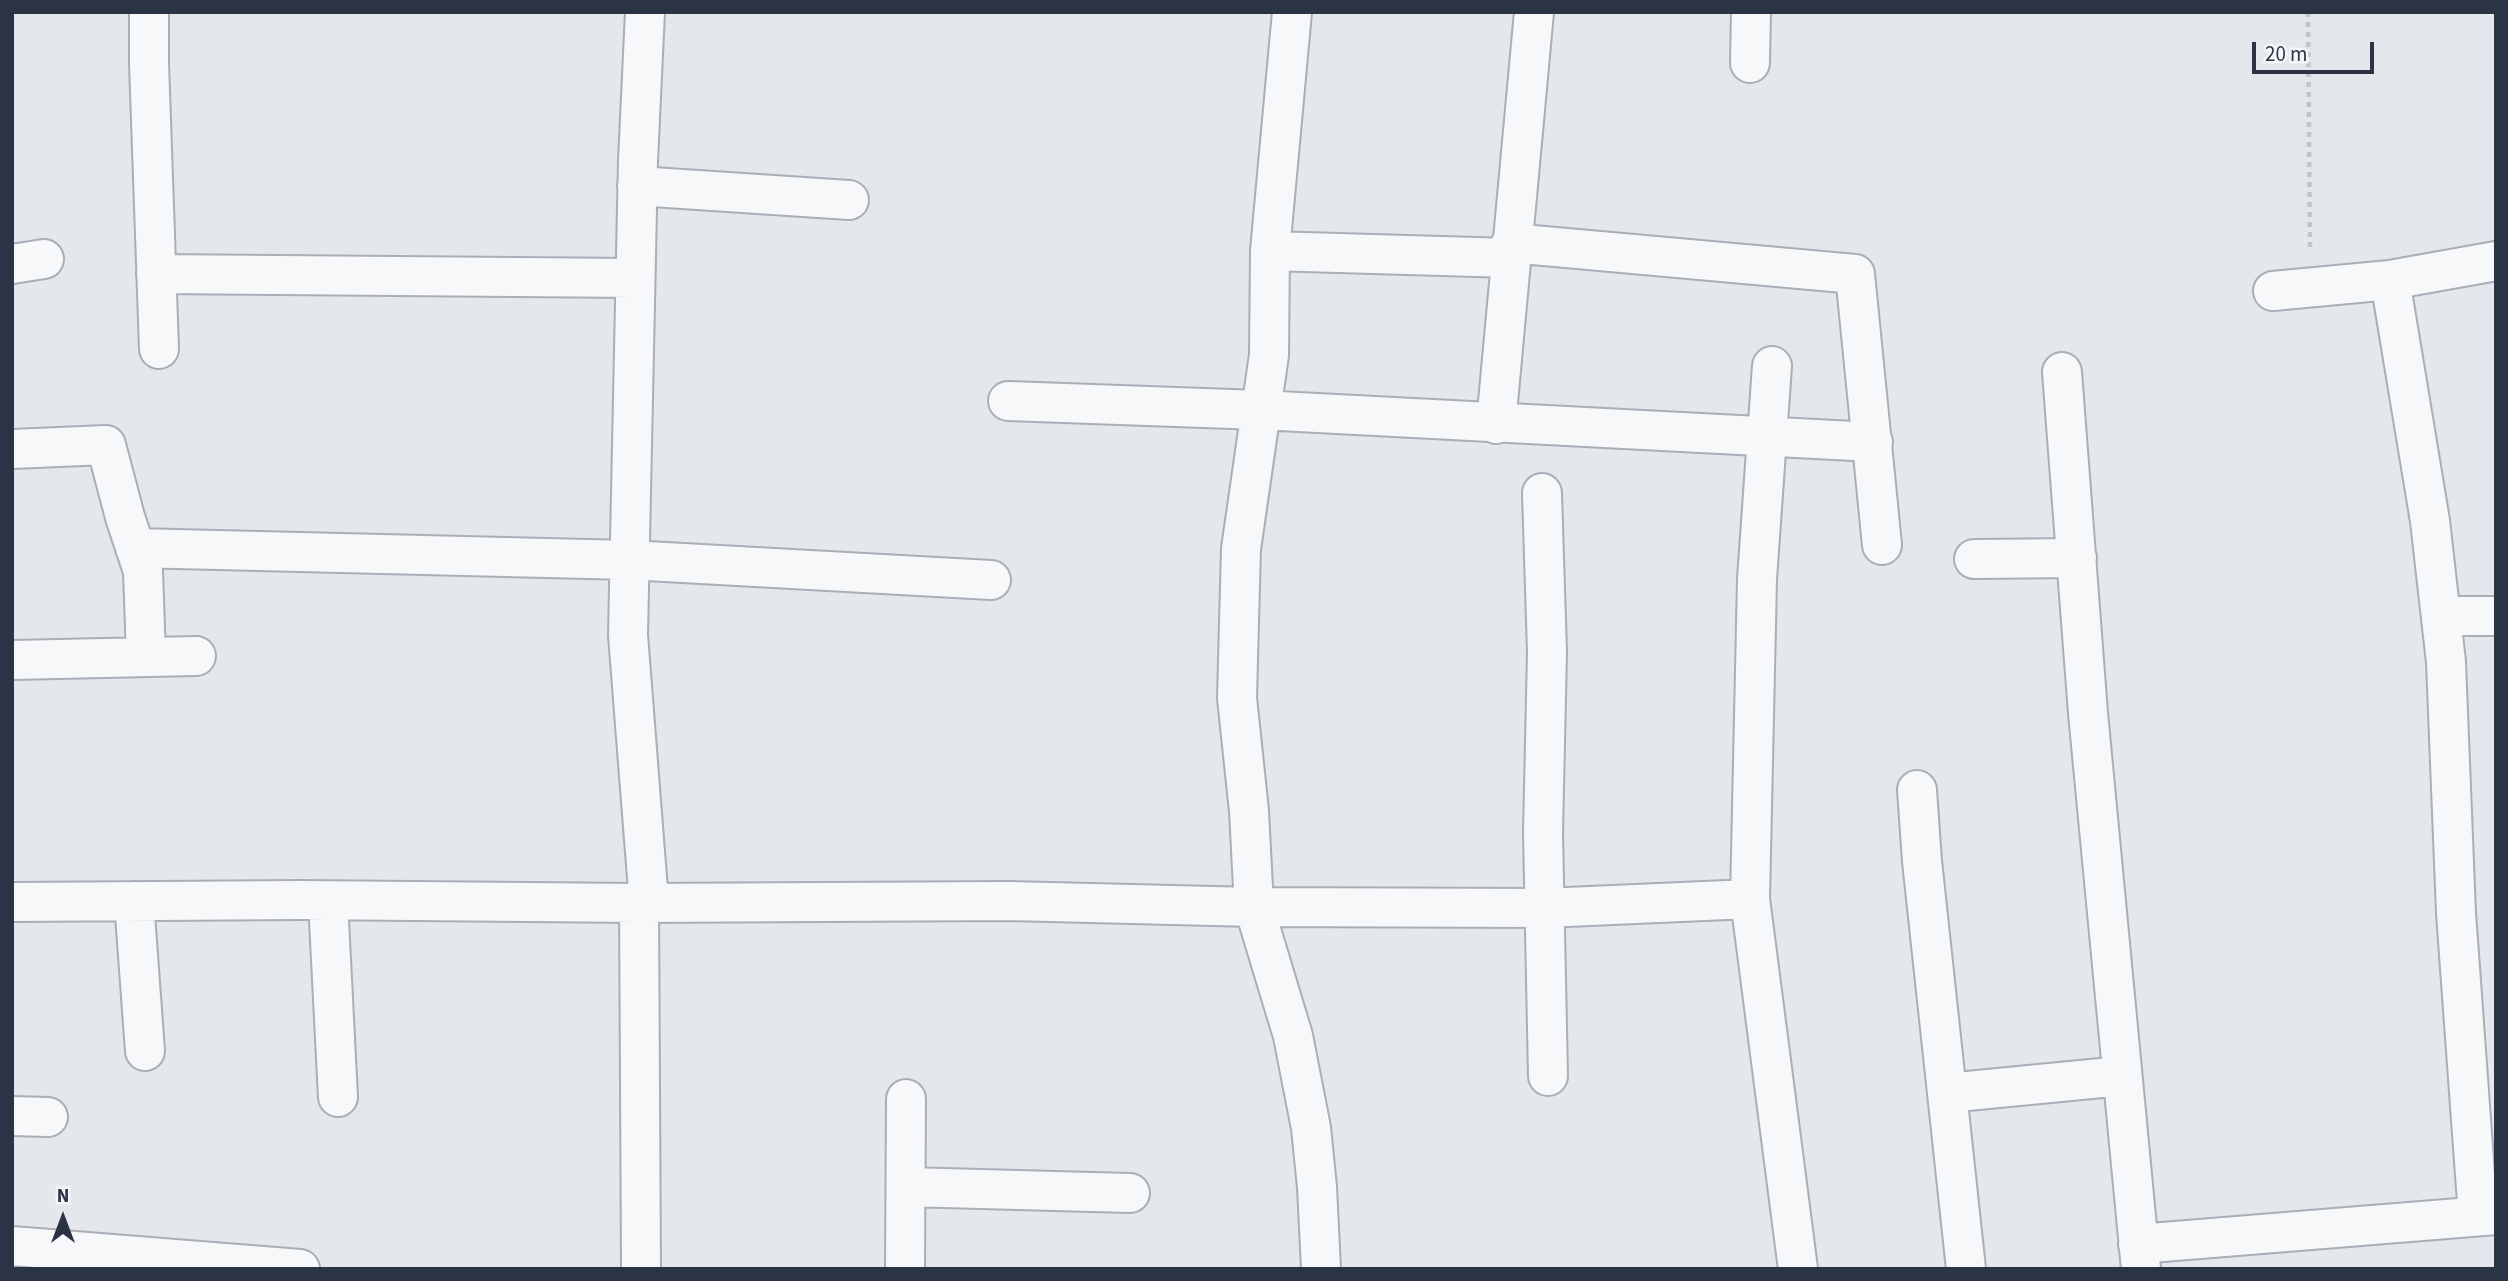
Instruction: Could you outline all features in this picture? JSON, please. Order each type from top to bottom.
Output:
[{"type":"street","points":[[149,12],[159,349]]},
{"type":"street","points":[[641,1269],[644,903],[628,635],[637,186],[645,12]]},
{"type":"street","points":[[1292,12],[1270,251],[1269,355],[1241,549],[1237,698],[1249,811],[1254,907],[1293,1036],[1311,1128],[1321,1269]]},
{"type":"street","points":[[1496,424],[1534,12]]},
{"type":"street","points":[[1750,63],[1751,12]]},
{"type":"street","points":[[637,186],[849,200]]},
{"type":"street","points":[[1270,251],[1510,251],[1855,274],[1882,545]]},
{"type":"street","points":[[2292,289],[2390,280],[2496,261]]},
{"type":"street","points":[[156,274],[635,278]]},
{"type":"street","points":[[2062,372],[2088,713],[2140,1256],[2487,1216],[2456,913],[2446,662],[2430,520],[2390,280]]},
{"type":"street","points":[[1772,366],[1757,579],[1750,898],[1798,1269]]},
{"type":"street","points":[[1008,401],[1260,410],[1872,442]]},
{"type":"street","points":[[12,449],[106,445],[143,570],[146,657]]},
{"type":"street","points":[[1542,493],[1547,652],[1543,833],[1548,1076]]},
{"type":"street","points":[[135,548],[629,560],[991,580]]},
{"type":"street","points":[[1974,559],[2077,558]]},
{"type":"street","points":[[2441,616],[2496,616]]},
{"type":"street","points":[[12,660],[197,656]]},
{"type":"street","points":[[1917,790],[1922,861],[1966,1269]]},
{"type":"street","points":[[12,902],[1009,901],[1254,907],[1544,908],[1750,898]]},
{"type":"street","points":[[134,901],[145,1051]]},
{"type":"street","points":[[328,901],[338,1097]]},
{"type":"street","points":[[1947,1093],[2122,1076]]},
{"type":"street","points":[[905,1269],[906,1099]]},
{"type":"street","points":[[906,1187],[1130,1193]]},
{"type":"street","points":[[12,1246],[300,1269]]},
{"type":"path","points":[[2292,289],[2308,12]]}]
